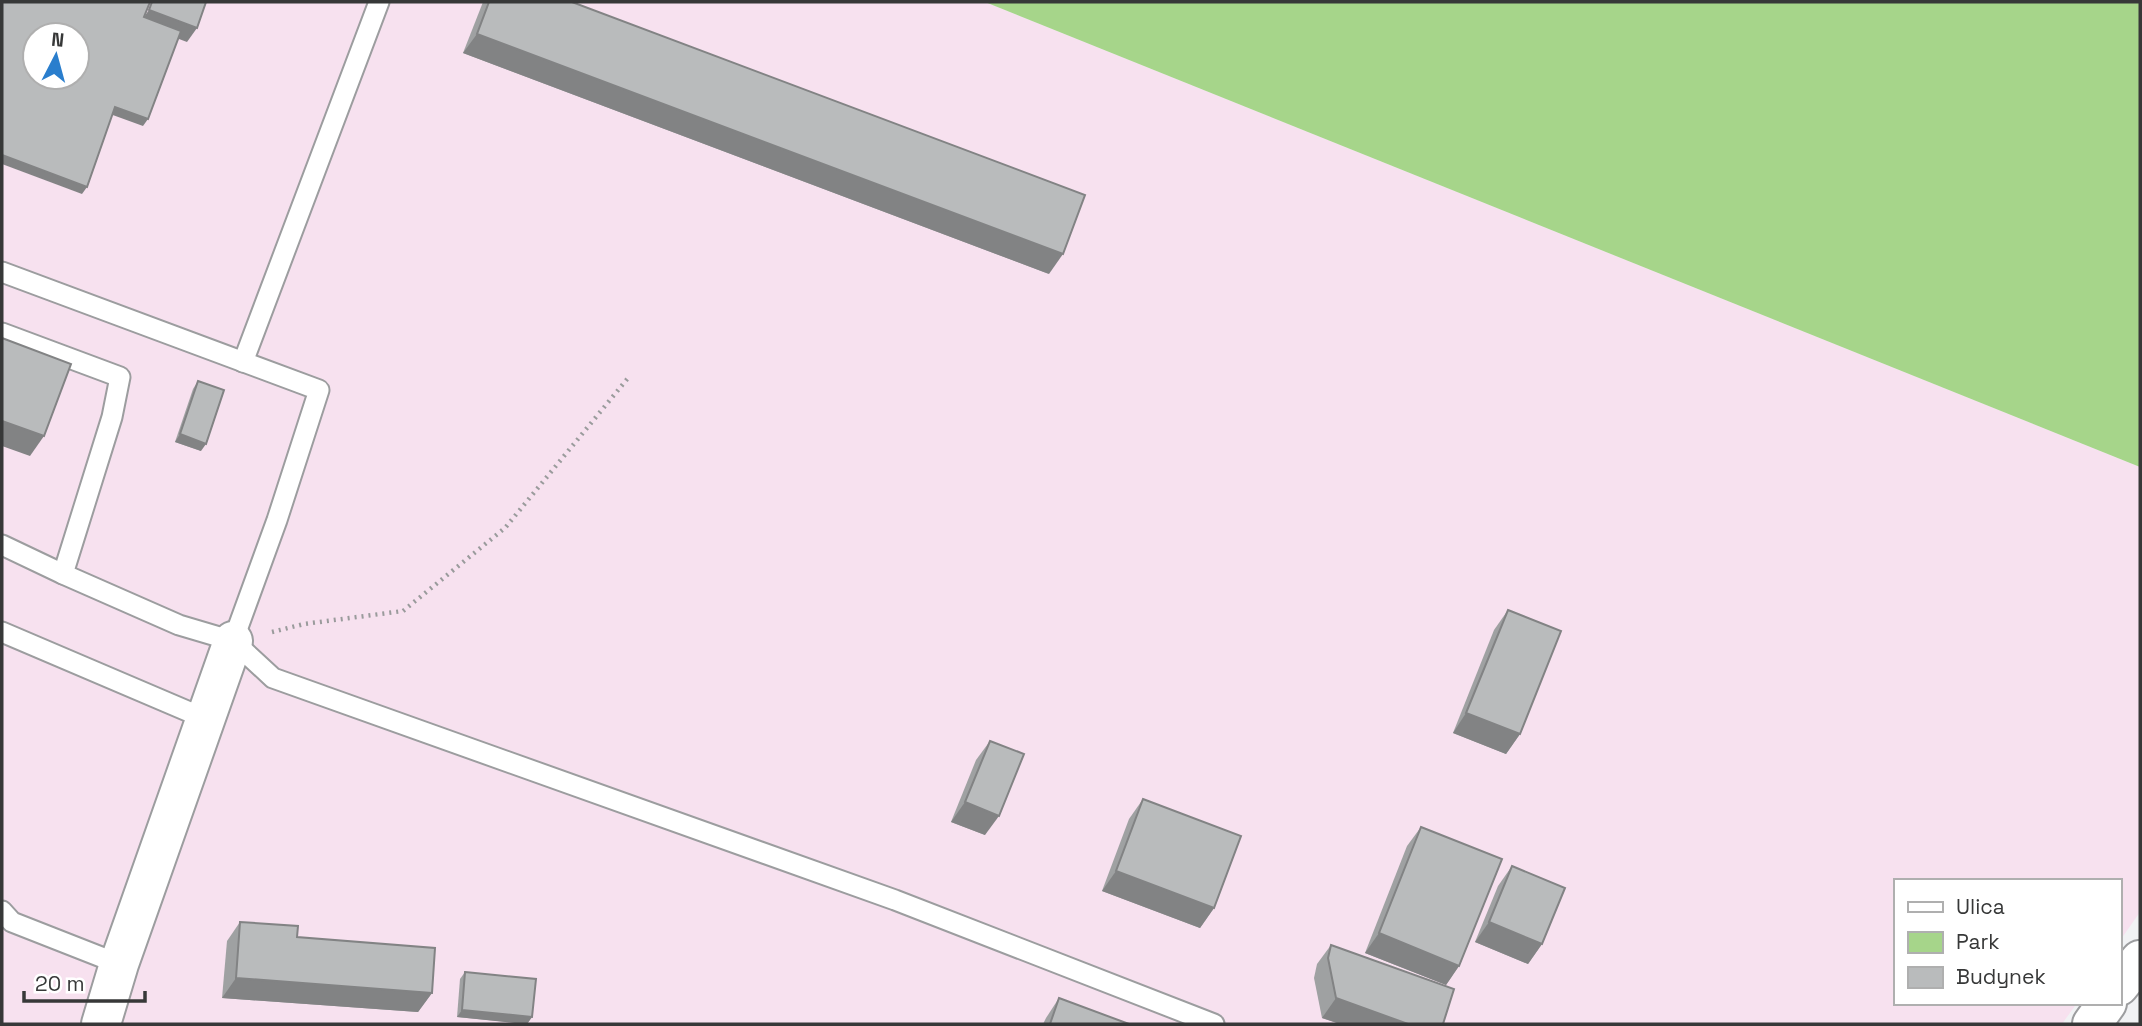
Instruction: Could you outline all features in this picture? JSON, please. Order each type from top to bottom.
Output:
[{"type":"street","points":[[102,1024],[119,964],[233,641]]},
{"type":"street","points":[[2121,984],[2140,960]]},
{"type":"street","points":[[2092,1024],[2106,1005]]},
{"type":"lane","points":[[243,362],[379,2]]},
{"type":"lane","points":[[2,272],[319,390],[277,520],[233,641]]},
{"type":"lane","points":[[2,333],[120,377],[112,417],[63,574]]},
{"type":"lane","points":[[2,545],[179,625],[233,641],[273,678],[895,900],[1214,1024]]},
{"type":"lane","points":[[2,632],[206,719]]},
{"type":"lane","points":[[2,911],[12,922],[119,964]]},
{"type":"path","points":[[233,641],[304,624],[403,611],[505,528],[628,378]]},
{"type":"shaded area","points":[[2,2],[985,2],[2140,467],[2140,912],[2121,939],[2121,879],[1894,879],[1894,1005],[2076,1005],[2062,1024],[2,1024]]},
{"type":"green space","points":[[985,2],[2140,2],[2140,467]]},
{"type":"building","points":[[2,2],[150,2],[144,17],[181,31],[148,119],[115,107],[87,187],[2,155]]},
{"type":"building","points":[[152,2],[206,2],[197,28],[149,10]]},
{"type":"building","points":[[489,2],[572,2],[1085,195],[1063,254],[477,34]]},
{"type":"building","points":[[2,338],[71,364],[44,436],[2,421]]},
{"type":"building","points":[[198,381],[224,390],[206,444],[180,434]]},
{"type":"building","points":[[1508,610],[1561,631],[1520,734],[1466,713]]},
{"type":"building","points":[[990,741],[1024,754],[999,816],[965,802]]},
{"type":"building","points":[[1143,799],[1241,836],[1214,908],[1116,871]]},
{"type":"building","points":[[1421,827],[1502,859],[1459,966],[1379,933]]},
{"type":"building","points":[[1512,866],[1565,888],[1542,944],[1489,922]]},
{"type":"building","points":[[240,922],[298,926],[297,937],[435,948],[432,993],[236,978]]},
{"type":"building","points":[[1331,945],[1454,989],[1443,1024],[1408,1024],[1336,998],[1328,958]]},
{"type":"building","points":[[465,972],[536,979],[532,1017],[462,1010]]},
{"type":"building","points":[[1059,998],[1129,1024],[1050,1024]]}]
